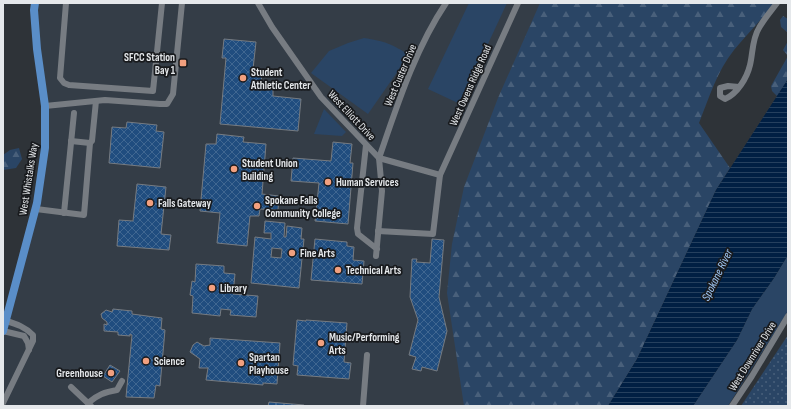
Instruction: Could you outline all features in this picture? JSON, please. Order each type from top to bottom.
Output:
[{"type":"main road","name":"West Whistalks Way","points":[[3,331],[36,209],[45,148],[45,106],[37,49],[34,10],[35,3]]},
{"type":"street","points":[[66,3],[60,78],[64,83],[69,85],[153,91],[162,3]]},
{"type":"street","points":[[45,106],[96,101],[167,104],[171,100],[176,78],[182,3]]},
{"type":"street","name":"West Elliott Drive","points":[[258,3],[272,27],[321,97],[379,158]]},
{"type":"street","name":"West Custer Drive","points":[[379,158],[402,91],[434,21],[446,3]]},
{"type":"street","name":"West Owens Ridge Road","points":[[378,231],[433,234],[440,175],[518,3]]},
{"type":"street","points":[[739,87],[750,66],[753,45],[758,29],[777,3]]},
{"type":"street","points":[[36,209],[64,214],[84,215],[90,143],[92,141],[96,101]]},
{"type":"street","points":[[64,214],[74,113]]},
{"type":"street","points":[[71,141],[90,143]]},
{"type":"street","points":[[366,145],[357,228],[358,234],[376,249]]},
{"type":"street","points":[[376,256],[382,191],[379,158],[440,175]]},
{"type":"street","name":"West Downriver Drive","points":[[732,406],[788,316]]},
{"type":"street","points":[[3,404],[33,341],[33,335],[20,326],[6,321]]},
{"type":"street","points":[[3,331],[24,336],[28,343],[29,350]]},
{"type":"street","points":[[363,406],[367,355]]},
{"type":"street","points":[[71,387],[89,405],[95,396],[117,390],[122,381]]},
{"type":"shaded area","name":"Spokane Falls Community College","points":[[35,3],[565,3],[478,406],[3,406],[3,331],[22,261],[45,148]]},
{"type":"green space","points":[[469,3],[507,3],[460,104],[428,89]]},
{"type":"green space","points":[[540,3],[775,3],[728,58],[714,85],[699,123],[730,168],[716,190],[637,359],[608,406],[464,406],[447,293],[452,244],[464,187],[498,98]]},
{"type":"green space","points":[[783,16],[788,19],[788,41],[787,32],[781,27],[780,20]]},
{"type":"green space","points":[[364,38],[377,40],[388,44],[409,55],[368,114],[311,73],[329,51]]},
{"type":"green space","points":[[788,41],[788,56],[783,50]]},
{"type":"green space","points":[[788,56],[788,79],[777,96],[772,91],[771,86]]},
{"type":"green space","points":[[324,109],[346,132],[342,136],[314,134]]},
{"type":"green space","points":[[19,148],[22,159],[16,168],[3,170],[3,155],[10,150]]},
{"type":"green space","points":[[788,255],[788,311],[728,406],[693,406],[737,340],[752,309]]},
{"type":"green space","points":[[788,335],[788,406],[741,406]]},
{"type":"water","name":"Spokane River","points":[[788,79],[788,255],[752,309],[737,340],[693,406],[608,406],[637,359],[716,190]]},
{"type":"building","name":"Student Athletic Center","points":[[224,39],[256,42],[253,69],[262,70],[261,86],[273,87],[273,96],[301,99],[298,131],[220,124],[226,58],[222,58]]},
{"type":"building","points":[[127,122],[157,125],[156,131],[164,132],[160,168],[109,163],[112,127],[126,128]]},
{"type":"building","name":"Student Union Building","points":[[217,134],[244,137],[243,142],[266,144],[262,194],[279,196],[278,210],[260,209],[259,216],[250,216],[247,246],[217,243],[220,213],[200,211],[206,144],[216,144]]},
{"type":"building","name":"Human Services","points":[[333,142],[352,144],[350,163],[353,163],[348,224],[315,221],[319,183],[291,181],[293,158],[331,161]]},
{"type":"building","name":"Falls Gateway","points":[[137,184],[166,187],[161,234],[171,235],[169,250],[117,246],[119,220],[133,221]]},
{"type":"building","name":"Fine Arts","points":[[265,221],[285,223],[284,237],[286,237],[287,226],[302,228],[301,239],[304,239],[299,288],[251,283],[255,237],[271,239],[271,233],[264,233]],"holes":[[[272,248],[282,249],[281,258],[271,257]]]},
{"type":"building","name":"Technical Arts","points":[[315,239],[347,242],[347,246],[354,247],[353,260],[364,261],[362,284],[311,280]]},
{"type":"building","points":[[432,239],[444,240],[439,297],[447,331],[437,371],[422,367],[421,371],[412,369],[416,357],[409,355],[418,320],[410,297],[412,259],[417,259],[416,262],[430,263]]},
{"type":"building","name":"Library","points":[[196,264],[224,266],[224,273],[235,274],[233,294],[258,296],[256,317],[230,315],[231,310],[221,309],[220,316],[192,313],[193,296],[190,295],[192,281],[195,282]]},
{"type":"building","name":"Science","points":[[113,309],[132,311],[132,314],[162,318],[161,329],[165,330],[160,386],[156,385],[154,398],[126,397],[132,335],[118,335],[118,332],[104,331],[104,324],[107,325],[107,322],[102,318],[101,314],[106,310],[112,312]]},
{"type":"building","name":"Music/Performing Arts","points":[[297,320],[347,323],[344,362],[351,363],[349,379],[297,375],[298,366],[293,365]]},
{"type":"building","points":[[210,338],[280,343],[277,384],[263,383],[263,385],[206,380],[208,368],[199,368],[200,359],[190,352],[193,345],[197,342],[204,346],[210,345]]},
{"type":"building","name":"Greenhouse","points":[[110,365],[120,371],[112,382],[103,376]]},
{"type":"building","points":[[269,402],[304,405],[304,406],[268,406]]},
{"type":"place","name":"SFCC Station Bay 1","points":[[183,63]]},
{"type":"place","name":"Student Athletic Center","points":[[243,78]]},
{"type":"place","name":"Student Union Building","points":[[234,169]]},
{"type":"place","name":"Human Services","points":[[328,182]]},
{"type":"place","name":"Falls Gateway","points":[[150,203]]},
{"type":"place","name":"Spokane Falls Community College","points":[[257,206]]},
{"type":"place","name":"Fine Arts","points":[[292,253]]},
{"type":"place","name":"Technical Arts","points":[[338,270]]},
{"type":"place","name":"Library","points":[[212,288]]},
{"type":"place","name":"Music/Performing Arts","points":[[321,343]]},
{"type":"place","name":"Science","points":[[146,361]]},
{"type":"place","name":"Spartan Playhouse","points":[[241,363]]},
{"type":"place","name":"Greenhouse","points":[[111,373]]}]
